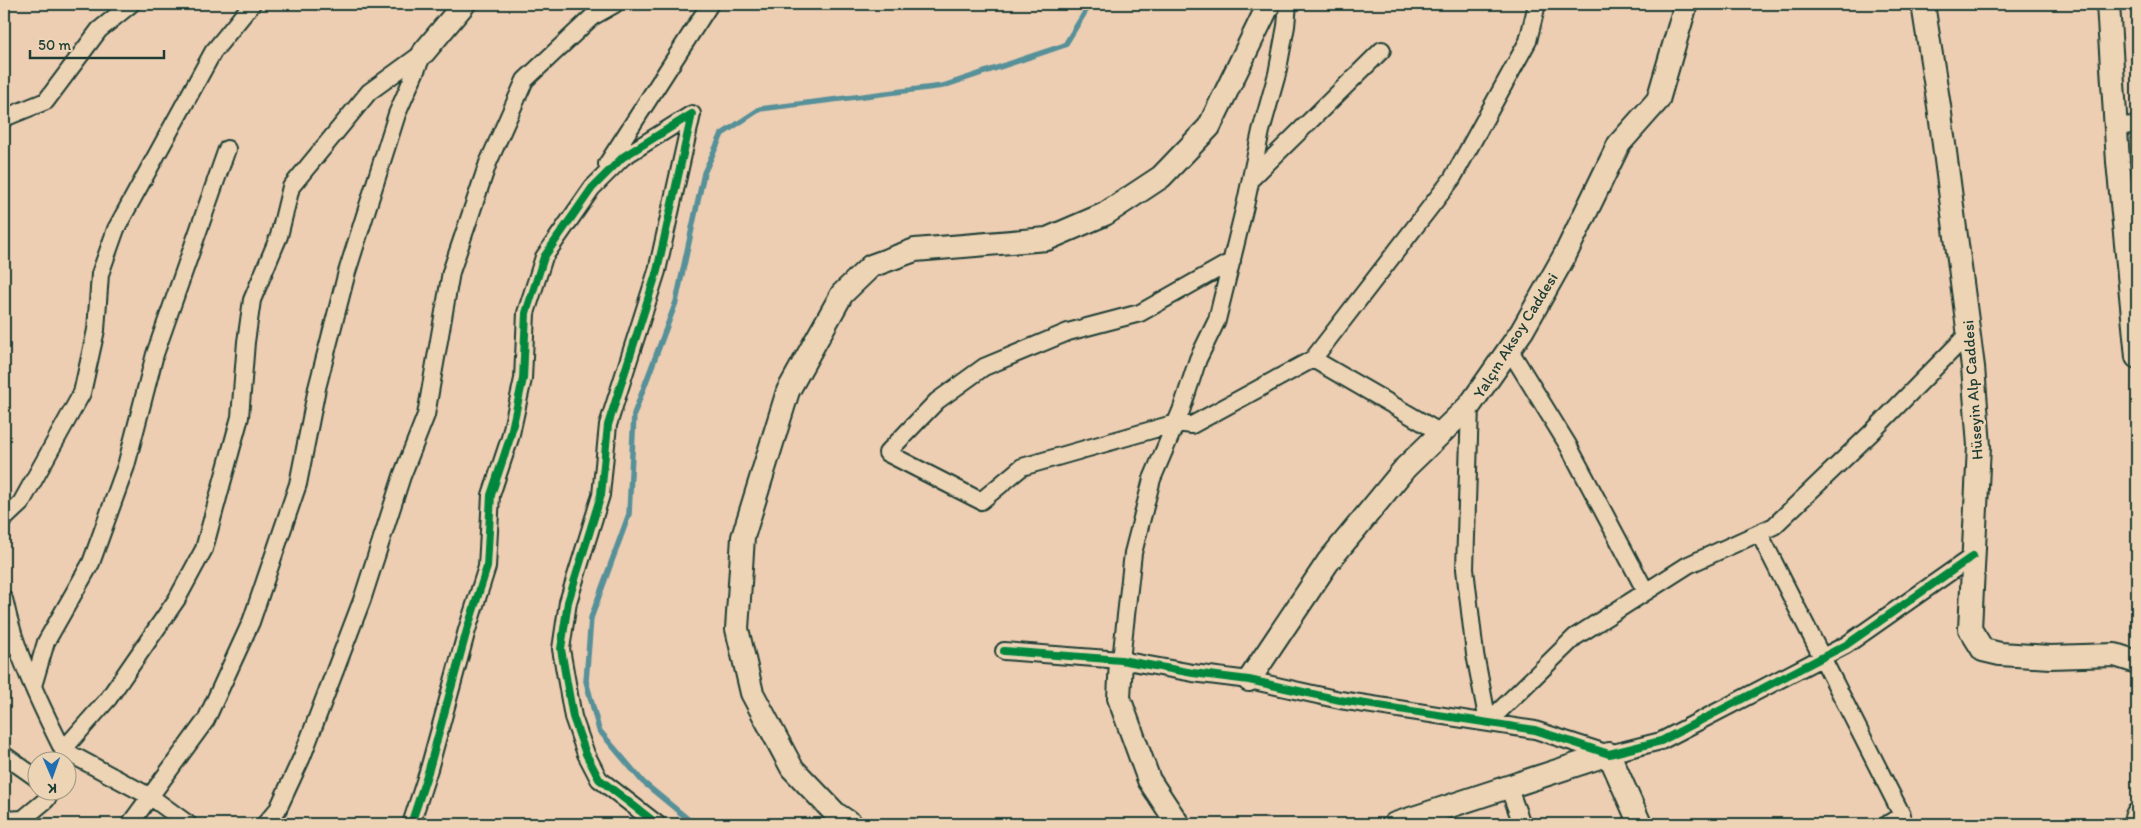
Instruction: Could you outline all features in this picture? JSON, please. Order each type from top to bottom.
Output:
[{"type":"street","points":[[4,118],[46,102],[99,30],[131,4]]},
{"type":"street","points":[[4,519],[21,503],[82,393],[96,330],[100,274],[116,228],[214,52],[252,4]]},
{"type":"street","points":[[67,750],[108,699],[177,599],[204,549],[240,417],[246,342],[252,300],[279,236],[291,187],[369,92],[424,52],[464,4]]},
{"type":"street","points":[[266,824],[278,809],[302,757],[362,600],[402,476],[426,415],[451,272],[488,163],[525,80],[592,17],[615,4]]},
{"type":"street","points":[[411,824],[429,769],[467,630],[487,567],[491,495],[510,438],[524,379],[526,314],[544,257],[592,188],[710,4]]},
{"type":"street","points":[[851,824],[836,814],[792,768],[752,692],[738,629],[743,537],[788,391],[842,294],[871,266],[915,250],[1046,239],[1105,214],[1161,177],[1209,127],[1269,4]]},
{"type":"street","points":[[1178,824],[1149,780],[1119,698],[1121,660],[1134,553],[1152,479],[1176,423],[1198,359],[1217,320],[1251,179],[1260,131],[1277,74],[1288,4]]},
{"type":"street","points":[[1232,261],[1140,313],[1068,332],[984,367],[937,401],[887,453],[981,501],[1022,467],[1176,423],[1192,425],[1313,359],[1452,179],[1528,41],[1537,4]]},
{"type":"street","name":"Yalçın Aksoy Caddesi","points":[[1249,680],[1328,562],[1406,467],[1470,405],[1509,349],[1566,252],[1619,144],[1658,100],[1686,4]]},
{"type":"street","name":"Hüseyin Alp Caddesi","points":[[1922,4],[1939,106],[1969,333],[1979,446],[1970,629],[1983,650],[2000,654],[2050,657],[2115,655],[2137,662]]},
{"type":"street","points":[[2108,4],[2126,126],[2137,357]]},
{"type":"street","points":[[1251,179],[1382,50]]},
{"type":"street","points":[[130,824],[206,720],[251,622],[298,484],[317,388],[347,272],[397,114],[424,52]]},
{"type":"street","points":[[592,188],[623,157],[692,114],[656,271],[608,425],[601,496],[568,602],[561,649],[573,717],[586,754],[599,779],[657,824]]},
{"type":"street","points":[[33,686],[46,642],[94,554],[126,466],[155,354],[227,149]]},
{"type":"street","points":[[1488,722],[1575,637],[1688,565],[1774,526],[1871,433],[1969,333]]},
{"type":"street","points":[[1509,349],[1568,445],[1646,592]]},
{"type":"street","points":[[1313,359],[1442,433]]},
{"type":"street","points":[[1470,405],[1465,569],[1475,654],[1488,722]]},
{"type":"street","points":[[1759,533],[1904,819],[1888,824]]},
{"type":"street","points":[[1395,824],[1609,754],[1661,741],[1846,645],[1973,556]]},
{"type":"street","points":[[4,599],[8,619],[33,686],[61,750]]},
{"type":"street","points":[[1004,652],[1121,660],[1193,673],[1249,680],[1340,700],[1535,730],[1609,754],[1640,824]]},
{"type":"street","points":[[4,755],[28,772]]},
{"type":"street","points":[[78,762],[150,797],[188,824]]},
{"type":"street","points":[[1508,786],[1522,824]]},
{"type":"street","points":[[4,820],[23,819],[46,800]]},
{"type":"waterway","points":[[694,824],[643,782],[599,730],[586,681],[591,618],[629,514],[634,414],[676,302],[704,173],[722,134],[760,109],[943,86],[1065,45],[1090,4]]},
{"type":"cycle path","points":[[411,824],[429,769],[467,630],[487,567],[491,495],[510,438],[523,379],[526,313],[544,257],[592,188],[623,157],[692,114],[657,271],[608,425],[601,495],[568,602],[561,649],[573,717],[586,754],[599,779],[657,824]]},
{"type":"cycle path","points":[[1004,651],[1121,660],[1193,673],[1249,680],[1340,700],[1535,730],[1609,754],[1661,741],[1846,645],[1973,556]]}]
